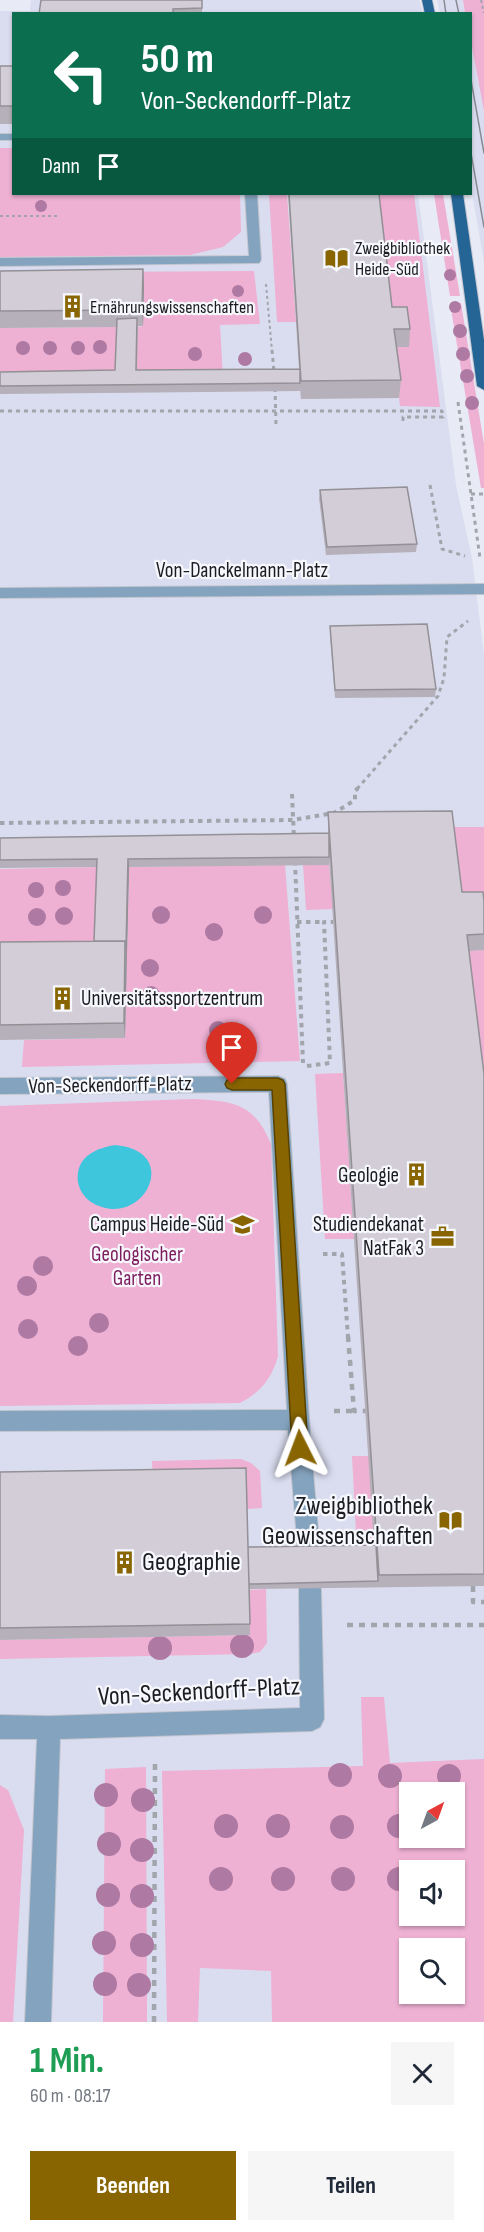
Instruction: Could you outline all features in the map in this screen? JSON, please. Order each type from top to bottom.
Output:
[{"type":"main road","points":[[457,195],[484,386]]},
{"type":"street","points":[[0,262],[255,260],[251,195]]},
{"type":"street","name":"Von-Danckelmann-Platz","points":[[0,593],[484,589]]},
{"type":"street","name":"Von-Seckendorff-Platz","points":[[0,1086],[278,1084],[309,1552]]},
{"type":"street","points":[[0,1422],[299,1420]]},
{"type":"street","name":"Von-Seckendorff-Platz","points":[[0,1727],[49,1728],[312,1719],[310,1589]]},
{"type":"street","points":[[38,2022],[49,1728]]},
{"type":"path","points":[[482,0],[484,13]]},
{"type":"path","points":[[0,216],[58,216]]},
{"type":"path","points":[[255,260],[265,272],[276,425]]},
{"type":"path","points":[[0,411],[442,411],[443,417],[403,417],[403,424]]},
{"type":"path","points":[[430,485],[442,549],[471,558],[480,558]]},
{"type":"path","points":[[471,494],[484,494]]},
{"type":"path","points":[[0,823],[293,819],[334,813],[354,800],[355,791],[438,696],[444,678],[447,637],[470,620]]},
{"type":"path","points":[[292,794],[294,842]]},
{"type":"path","points":[[294,853],[303,1066],[330,1064],[324,922]]},
{"type":"path","points":[[297,922],[333,922]]},
{"type":"path","points":[[289,1255],[342,1254],[354,1411]]},
{"type":"path","points":[[334,1411],[366,1411]]},
{"type":"path","points":[[473,1586],[473,1602],[484,1602]]},
{"type":"path","points":[[340,1625],[484,1625]]},
{"type":"path","points":[[154,2022],[156,1724]]},
{"type":"shaded area","name":"Campus Heide-Süd","points":[[31,0],[419,0],[423,12],[12,12],[12,195],[418,195],[456,485],[472,558],[484,655],[484,2022],[0,2022],[0,11],[30,11]]},
{"type":"shaded area","points":[[437,0],[463,0],[465,12],[440,12]]},
{"type":"shaded area","points":[[472,47],[484,111],[484,262],[472,193]]},
{"type":"green space","points":[[463,0],[484,0],[484,111],[472,47],[472,12],[465,12]]},
{"type":"green space","points":[[0,148],[12,148],[12,195],[240,195],[241,232],[223,247],[190,255],[0,257]]},
{"type":"green space","points":[[269,195],[287,195],[296,322],[277,322]]},
{"type":"green space","points":[[375,195],[414,195],[440,407],[400,406],[393,347],[409,346],[391,325]]},
{"type":"green space","points":[[434,195],[443,195],[460,296],[450,296]]},
{"type":"green space","points":[[254,271],[260,324],[220,325],[223,378],[136,378],[138,327],[143,326],[95,272]]},
{"type":"green space","points":[[450,303],[461,303],[484,444],[484,488],[481,488]]},
{"type":"green space","points":[[118,327],[116,378],[0,380],[0,328]]},
{"type":"green space","points":[[450,827],[484,827],[484,937],[460,908]]},
{"type":"green space","points":[[285,865],[300,1061],[22,1067],[24,1040],[125,1038],[129,867]]},
{"type":"green space","points":[[303,865],[329,865],[333,909],[306,910]]},
{"type":"green space","points":[[98,867],[95,957],[0,958],[0,869]]},
{"type":"green space","points":[[484,950],[484,1111],[464,951]]},
{"type":"green space","points":[[343,1073],[354,1239],[325,1239],[315,1074]]},
{"type":"green space","name":"Geologischer Garten","points":[[193,1099],[220,1101],[241,1107],[258,1120],[271,1144],[278,1356],[269,1378],[260,1389],[240,1403],[0,1406],[0,1106]]},
{"type":"green space","points":[[352,1456],[369,1456],[375,1551],[357,1551]]},
{"type":"green space","points":[[241,1459],[251,1463],[260,1471],[262,1508],[247,1509],[153,1482],[152,1461]]},
{"type":"green space","points":[[266,1589],[267,1643],[260,1652],[0,1659],[0,1640],[249,1635],[248,1590]]},
{"type":"green space","points":[[361,1697],[384,1697],[390,1763],[484,1759],[484,2022],[272,2022],[271,1971],[200,1968],[198,2022],[167,2022],[162,1771],[363,1766]]},
{"type":"green space","points":[[146,1767],[147,2022],[103,2022],[105,1769]]},
{"type":"green space","points":[[0,1785],[8,1790],[24,1830],[13,2022],[0,2022]]},
{"type":"water","points":[[115,1145],[136,1150],[148,1161],[151,1174],[148,1187],[139,1199],[126,1207],[109,1209],[86,1198],[79,1187],[78,1175],[81,1163],[88,1155],[99,1149]]},
{"type":"building","points":[[41,0],[202,0],[202,8],[173,9],[173,12],[39,12]]},
{"type":"building","points":[[0,66],[12,66],[12,106],[0,106]]},
{"type":"building","name":"Zweigbibliothek Heide-Süd","points":[[289,195],[379,195],[392,307],[407,307],[410,329],[394,329],[401,380],[301,381]]},
{"type":"building","points":[[143,269],[142,310],[0,311],[0,271]]},
{"type":"building","points":[[137,318],[136,370],[300,369],[300,383],[0,386],[0,372],[115,370],[117,319]]},
{"type":"building","points":[[407,487],[417,544],[327,547],[320,490]]},
{"type":"building","points":[[427,624],[436,689],[335,690],[330,626]]},
{"type":"building","name":"Geologie","points":[[452,811],[462,892],[483,892],[484,901],[484,934],[467,935],[484,1074],[484,1574],[379,1575],[328,812]]},
{"type":"building","points":[[329,833],[329,857],[128,859],[126,949],[125,941],[94,941],[97,859],[0,860],[0,838]]},
{"type":"building","name":"Universitätssportzentrum","points":[[125,941],[124,1023],[0,1025],[0,942]]},
{"type":"building","name":"Geographie","points":[[246,1468],[250,1624],[0,1628],[0,1472]]},
{"type":"building","points":[[376,1545],[378,1581],[249,1584],[248,1547]]},
{"type":"tram line","points":[[444,0],[446,12]]},
{"type":"tram line","points":[[456,0],[459,12]]},
{"type":"tram line","points":[[472,86],[484,153]]},
{"type":"tram line","points":[[472,159],[484,227]]},
{"type":"place","name":"Zweigbibliothek Heide-Süd","points":[[337,258]]},
{"type":"place","name":"Ernährungswissenschaften","points":[[72,307]]},
{"type":"place","name":"Universitätssportzentrum","points":[[63,998]]},
{"type":"place","name":"Geologie","points":[[417,1175]]},
{"type":"place","name":"Campus Heide-Süd","points":[[242,1224]]},
{"type":"place","name":"Studiendekanat NatFak 3","points":[[442,1236]]},
{"type":"place","name":"Zweigbibliothek Geowissenschaften","points":[[451,1521]]},
{"type":"place","name":"Geographie","points":[[124,1562]]},
{"type":"route","points":[[232,1084],[278,1084],[300,1448]]}]
